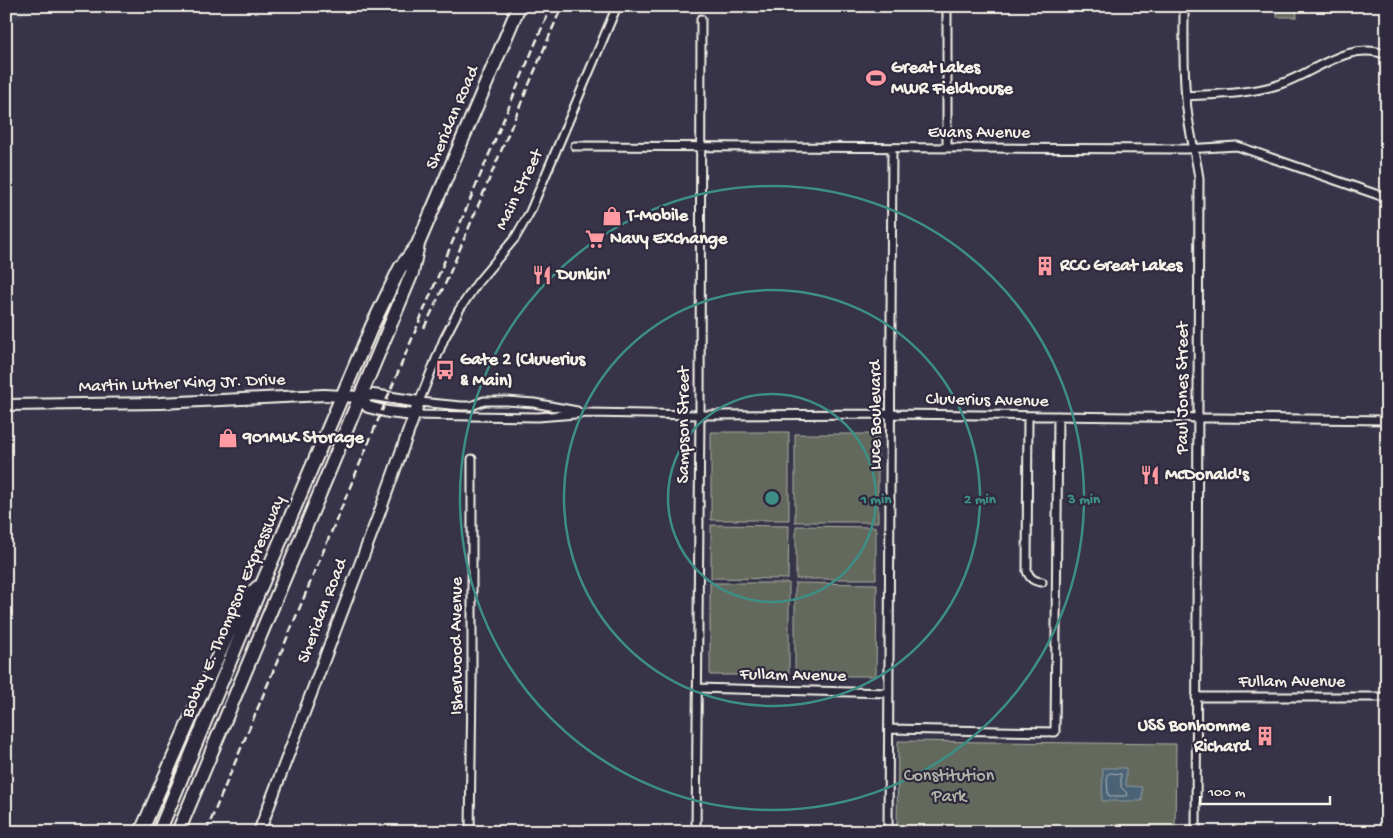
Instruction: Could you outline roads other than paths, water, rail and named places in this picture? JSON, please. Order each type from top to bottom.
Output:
[{"type":"highway","name":"Sheridan Road","points":[[359,398],[412,273],[418,244],[519,6]]},
{"type":"highway","name":"Sheridan Road","points":[[342,396],[372,326],[400,268],[418,244]]},
{"type":"highway","name":"Bobby E. Thompson Expressway","points":[[159,832],[342,396]]},
{"type":"highway","name":"Bobby E. Thompson Expressway","points":[[178,832],[359,398]]},
{"type":"highway","points":[[141,832],[243,601],[262,584]]},
{"type":"main road","name":"Martin Luther King Jr. Drive","points":[[6,405],[160,403],[309,395],[359,398],[373,395],[419,402]]},
{"type":"main road","name":"Martin Luther King Jr. Drive","points":[[359,398],[368,407],[414,415]]},
{"type":"main road","name":"Sheridan Road","points":[[259,832],[379,514],[419,402]]},
{"type":"street","name":"Main Street","points":[[419,402],[444,339],[459,310],[478,282],[515,238],[530,212],[617,6]]},
{"type":"street","points":[[947,6],[947,148]]},
{"type":"street","name":"Paul Jones Street","points":[[1184,6],[1186,96],[1199,178],[1196,832]]},
{"type":"street","name":"Sampson Street","points":[[696,832],[701,19]]},
{"type":"street","points":[[1186,96],[1251,92],[1294,79],[1348,53],[1369,51],[1387,55]]},
{"type":"street","name":"Evans Avenue","points":[[575,146],[1195,149],[1237,146],[1387,198]]},
{"type":"street","name":"Luce Boulevard","points":[[888,832],[892,148]]},
{"type":"street","name":"Cluverius Avenue","points":[[419,402],[471,406],[484,401],[507,401],[534,403],[588,414]]},
{"type":"street","name":"Cluverius Avenue","points":[[414,415],[891,414],[1387,420]]},
{"type":"street","points":[[1028,416],[1027,571],[1034,581],[1042,582]]},
{"type":"street","points":[[889,729],[1055,732],[1058,416]]},
{"type":"street","name":"Isherwood Avenue","points":[[470,832],[472,459]]},
{"type":"street","name":"Fullam Avenue","points":[[697,688],[889,693]]},
{"type":"street","name":"Fullam Avenue","points":[[1196,696],[1387,697]]},
{"type":"water","points":[[1103,768],[1126,768],[1126,786],[1142,787],[1142,801],[1102,801]]},
{"type":"railway","points":[[206,832],[551,6]]},
{"type":"railway","points":[[424,328],[446,282],[562,6]]},
{"type":"place","name":"Great Lakes MWR Fieldhouse","points":[[876,78]]},
{"type":"place","name":"T-Mobile","points":[[612,216]]},
{"type":"place","name":"Navy Exchange","points":[[595,239]]},
{"type":"place","name":"RCC Great Lakes","points":[[1045,266]]},
{"type":"place","name":"Dunkin'","points":[[542,275]]},
{"type":"place","name":"Gate 2 (Cluverius & Main)","points":[[445,370]]},
{"type":"place","name":"901MLK Storage","points":[[228,438]]},
{"type":"place","name":"McDonald's","points":[[1150,475]]},
{"type":"place","name":"USS Bonhomme Richard","points":[[1265,736]]},
{"type":"park label","name":"Constitution Park","points":[[949,786]]}]
